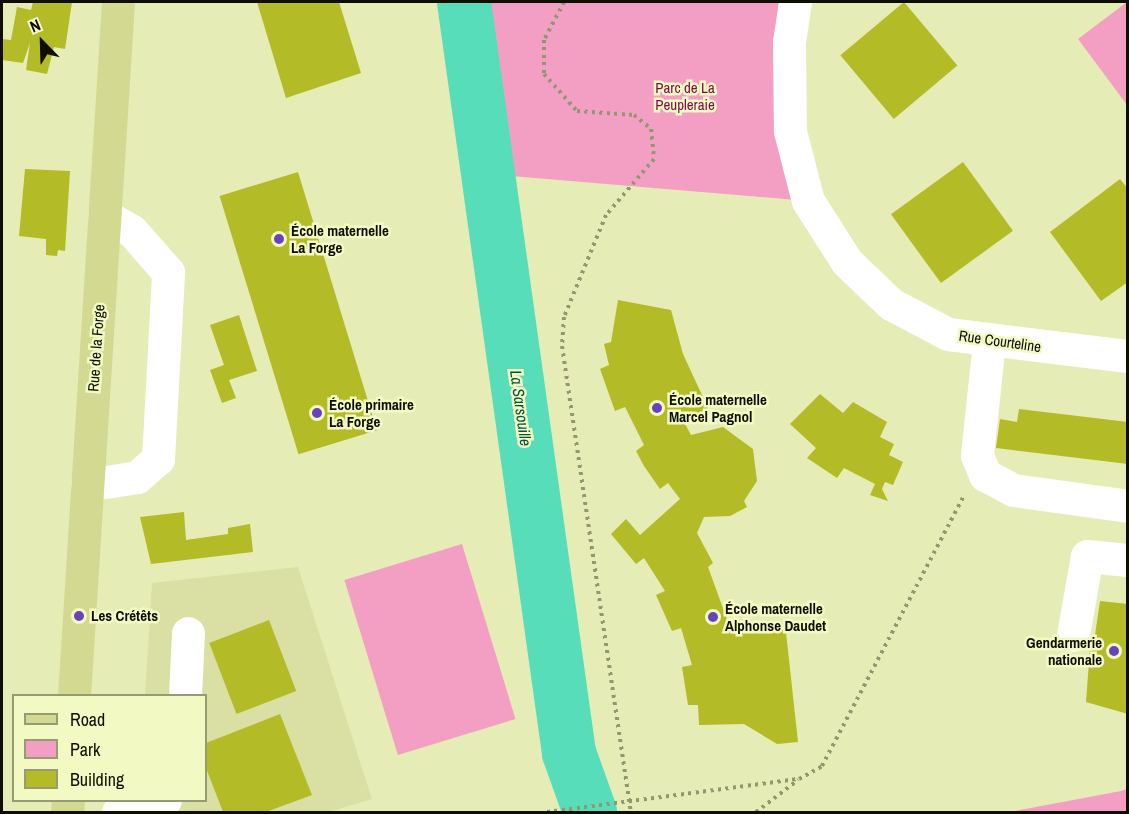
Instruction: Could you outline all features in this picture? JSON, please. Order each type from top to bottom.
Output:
[{"type":"main road","name":"Rue de la Forge","points":[[74,694],[118,2]]},
{"type":"street","name":"Rue Courteline","points":[[795,2],[789,42],[790,131],[808,201],[847,262],[891,304],[925,325],[989,342],[1128,356]]},
{"type":"street","points":[[87,485],[137,477],[158,459],[159,448],[168,272],[132,231],[104,215]]},
{"type":"street","points":[[989,342],[980,465],[1003,487],[1128,506]]},
{"type":"street","points":[[1073,635],[1087,556],[1128,560]]},
{"type":"street","points":[[185,694],[188,633]]},
{"type":"street","points":[[118,813],[127,805],[156,802]]},
{"type":"path","points":[[564,2],[544,40],[544,74],[577,111],[634,115],[651,129],[654,159],[606,215],[564,317],[562,346],[626,799],[631,813]]},
{"type":"path","points":[[756,813],[799,779],[822,766],[980,465]]},
{"type":"path","points":[[547,813],[626,799],[799,779]]},
{"type":"shaded area","points":[[298,567],[372,799],[329,812],[137,812],[138,802],[207,802],[207,694],[145,694],[152,583]]},
{"type":"green space","name":"Parc de La Peupleraie","points":[[464,2],[795,2],[808,201],[488,174]]},
{"type":"green space","points":[[1127,2],[1127,105],[1078,39]]},
{"type":"green space","points":[[462,544],[516,719],[398,755],[344,580]]},
{"type":"green space","points":[[1127,789],[1127,812],[1010,812],[1121,791]]},
{"type":"building","points":[[33,2],[72,2],[65,49],[54,47],[47,74],[26,70],[30,43],[23,63],[2,60],[2,39],[11,40],[17,7],[31,10]]},
{"type":"building","points":[[257,2],[339,2],[361,73],[286,98]]},
{"type":"building","points":[[904,2],[957,66],[894,119],[840,55]]},
{"type":"building","points":[[963,162],[1013,231],[941,283],[891,214]]},
{"type":"building","points":[[25,169],[70,171],[65,251],[58,250],[57,256],[46,255],[46,239],[19,236]]},
{"type":"building","points":[[298,172],[377,430],[299,454],[220,196]]},
{"type":"building","points":[[1120,179],[1128,189],[1128,282],[1101,301],[1050,232]]},
{"type":"building","points":[[618,300],[671,310],[683,354],[708,408],[684,422],[691,435],[723,427],[753,449],[757,481],[744,501],[747,507],[730,516],[704,517],[697,533],[713,563],[708,567],[732,633],[785,623],[798,742],[777,744],[744,724],[699,725],[698,705],[688,705],[682,667],[692,665],[681,628],[672,631],[656,595],[665,591],[644,558],[636,564],[611,534],[626,519],[640,535],[680,499],[668,483],[660,489],[644,466],[636,451],[644,445],[625,407],[615,411],[600,369],[609,365],[604,344],[611,342]]},
{"type":"building","points":[[239,315],[257,371],[229,380],[236,398],[222,403],[210,370],[224,365],[210,325]]},
{"type":"building","points":[[820,394],[843,413],[853,402],[887,422],[880,437],[894,444],[889,455],[903,462],[893,485],[885,482],[882,489],[888,501],[870,495],[875,484],[844,468],[837,478],[807,458],[816,448],[790,424]]},
{"type":"building","points":[[1019,409],[1128,422],[1128,464],[996,448],[1000,419],[1017,422]]},
{"type":"building","points":[[184,512],[186,540],[228,534],[228,528],[250,524],[253,552],[151,564],[140,517]]},
{"type":"building","name":"Gendarmerie nationale","points":[[1100,601],[1128,604],[1128,714],[1086,702],[1091,635],[1095,635]]},
{"type":"building","points":[[269,620],[296,691],[236,714],[209,643]]},
{"type":"building","points":[[280,714],[312,795],[266,812],[223,812],[207,771],[207,743]]},
{"type":"waterway","name":"La Sarsouille","points":[[464,2],[569,753],[590,812]]},
{"type":"place","name":"École maternelle La Forge","points":[[279,239]]},
{"type":"place","name":"École maternelle Marcel Pagnol","points":[[657,408]]},
{"type":"place","name":"École primaire La Forge","points":[[317,413]]},
{"type":"place","name":"Les Crétêts","points":[[79,616]]},
{"type":"place","name":"École maternelle Alphonse Daudet","points":[[713,617]]},
{"type":"place","name":"Gendarmerie nationale","points":[[1114,651]]}]
